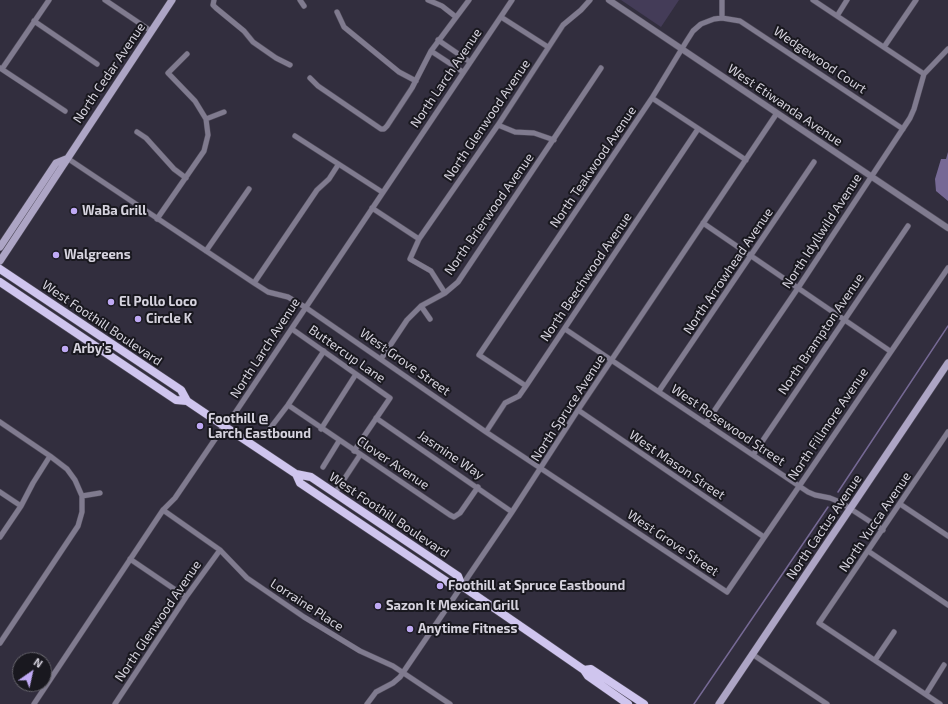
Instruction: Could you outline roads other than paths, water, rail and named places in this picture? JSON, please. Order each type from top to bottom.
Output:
[{"type":"main road","name":"North Cedar Avenue","points":[[0,261],[66,158],[172,0]]},
{"type":"main road","name":"North Cedar Avenue","points":[[0,247],[56,164],[66,158]]},
{"type":"main road","points":[[38,203],[36,199],[47,183],[48,176]]},
{"type":"main road","name":"West Foothill Boulevard","points":[[0,268],[181,390],[187,401],[224,426],[296,474],[311,477],[458,576],[462,586]]},
{"type":"main road","name":"West Foothill Boulevard","points":[[0,282],[176,400],[187,401]]},
{"type":"main road","points":[[66,326],[79,328],[106,345],[111,342]]},
{"type":"main road","name":"North Cactus Avenue","points":[[719,704],[948,363]]},
{"type":"main road","points":[[123,364],[132,365],[168,388],[173,385]]},
{"type":"main road","name":"West Foothill Boulevard","points":[[296,474],[300,483],[452,585],[462,586],[584,670],[588,676],[628,704]]},
{"type":"main road","name":"West Foothill Boulevard","points":[[584,670],[591,669],[644,704]]},
{"type":"street","points":[[49,0],[1,69],[65,111]]},
{"type":"street","points":[[105,0],[151,31]]},
{"type":"street","points":[[300,0],[304,6]]},
{"type":"street","points":[[428,0],[442,6],[456,17]]},
{"type":"street","points":[[310,78],[318,86],[380,129],[384,129],[416,81],[438,40],[469,0]]},
{"type":"street","name":"North Larch Avenue","points":[[34,704],[163,510],[175,498],[224,426],[233,416],[512,0]]},
{"type":"street","name":"North Glenwood Avenue","points":[[445,293],[431,272],[410,259],[419,239],[498,125],[563,25],[582,10],[590,0]]},
{"type":"street","name":"West Etiwanda Avenue","points":[[609,0],[948,228]]},
{"type":"street","points":[[722,0],[722,18]]},
{"type":"street","points":[[813,0],[924,74]]},
{"type":"street","points":[[837,16],[847,0]]},
{"type":"street","points":[[884,47],[916,0]]},
{"type":"street","points":[[213,2],[244,31],[253,42],[276,58],[290,64]]},
{"type":"street","points":[[337,12],[344,27],[399,72],[416,81]]},
{"type":"street","points":[[501,16],[548,47]]},
{"type":"street","name":"North Teakwood Avenue","points":[[526,386],[479,355],[652,98],[693,32],[701,24],[714,19],[722,18]]},
{"type":"street","name":"Wedgewood Court","points":[[722,18],[740,21],[750,26],[902,130]]},
{"type":"street","points":[[34,21],[97,64]]},
{"type":"street","points":[[438,40],[470,62]]},
{"type":"street","name":"North Idyllwild Avenue","points":[[706,423],[798,288],[902,130],[914,109],[924,74],[948,49]]},
{"type":"street","points":[[431,51],[464,72]]},
{"type":"street","points":[[157,219],[204,151],[208,135],[206,119],[195,101],[168,73],[187,54]]},
{"type":"street","name":"North Brierwood Avenue","points":[[381,359],[407,320],[421,306],[445,293],[458,282],[601,68]]},
{"type":"street","points":[[652,98],[746,160]]},
{"type":"street","points":[[206,119],[224,112]]},
{"type":"street","name":"North Spruce Avenue","points":[[367,704],[376,692],[396,681],[403,673],[512,512],[578,410],[777,113]]},
{"type":"street","points":[[498,125],[515,132],[534,133],[554,140]]},
{"type":"street","name":"North Beechwood Avenue","points":[[486,432],[505,403],[519,396],[526,386],[698,128]]},
{"type":"street","points":[[137,132],[146,138],[174,169],[186,178]]},
{"type":"street","points":[[295,136],[382,192]]},
{"type":"street","name":"West Grove Street","points":[[66,158],[254,284],[268,292],[288,297],[305,307],[486,432],[726,592]]},
{"type":"street","name":"North Arrowhead Avenue","points":[[659,391],[814,162]]},
{"type":"street","points":[[254,284],[317,190],[329,179],[338,165]]},
{"type":"street","points":[[206,251],[249,188]]},
{"type":"street","points":[[372,208],[419,239]]},
{"type":"street","points":[[703,223],[890,351]]},
{"type":"street","name":"North Brampton Avenue","points":[[753,454],[908,226]]},
{"type":"street","name":"North Fillmore Avenue","points":[[726,592],[948,268]]},
{"type":"street","points":[[421,306],[430,319]]},
{"type":"street","name":"Buttercup Lane","points":[[292,329],[390,398],[376,418]]},
{"type":"street","name":"West Rosewood Street","points":[[565,329],[800,486],[815,495],[836,500],[851,508],[883,530]]},
{"type":"street","points":[[268,431],[288,405],[324,351]]},
{"type":"street","points":[[322,428],[356,374]]},
{"type":"street","name":"Clover Avenue","points":[[288,405],[339,441],[454,517],[460,513],[478,487]]},
{"type":"street","name":"West Mason Street","points":[[578,410],[764,537]]},
{"type":"street","points":[[354,451],[376,418]]},
{"type":"street","name":"Jasmine Way","points":[[376,418],[478,487],[512,512]]},
{"type":"street","points":[[0,422],[67,469],[75,480],[82,496],[82,512],[78,526],[0,643]]},
{"type":"street","name":"North Yucca Avenue","points":[[875,660],[819,624],[948,433]]},
{"type":"street","points":[[322,467],[339,441]]},
{"type":"street","points":[[334,493],[360,455]]},
{"type":"street","points":[[0,537],[21,506],[50,456]]},
{"type":"street","points":[[0,492],[21,506]]},
{"type":"street","points":[[82,496],[100,493]]},
{"type":"street","points":[[900,504],[948,536]]},
{"type":"street","name":"Lorraine Place","points":[[163,510],[220,550],[247,578],[304,617],[360,651],[393,666],[450,704]]},
{"type":"street","name":"North Glenwood Avenue","points":[[115,704],[186,597],[220,550]]},
{"type":"street","points":[[868,551],[948,605]]},
{"type":"street","points":[[130,559],[186,597]]},
{"type":"street","points":[[894,632],[875,660],[940,704]]},
{"type":"street","points":[[752,654],[827,704]]},
{"type":"street","points":[[926,694],[944,665]]},
{"type":"waterway","points":[[838,492],[948,326]]},
{"type":"waterway","points":[[694,704],[828,507]]},
{"type":"place","name":"WaBa Grill","points":[[74,211]]},
{"type":"place","name":"Walgreens","points":[[56,255]]},
{"type":"place","name":"El Pollo Loco","points":[[111,302]]},
{"type":"place","name":"Circle K","points":[[138,319]]},
{"type":"place","name":"Arby's","points":[[65,349]]},
{"type":"place","name":"Foothill @ Larch Eastbound","points":[[200,426]]},
{"type":"place","name":"Foothill at Spruce Eastbound","points":[[440,586]]},
{"type":"place","name":"Sazon It Mexican Grill","points":[[378,606]]},
{"type":"place","name":"Anytime Fitness","points":[[410,629]]}]
